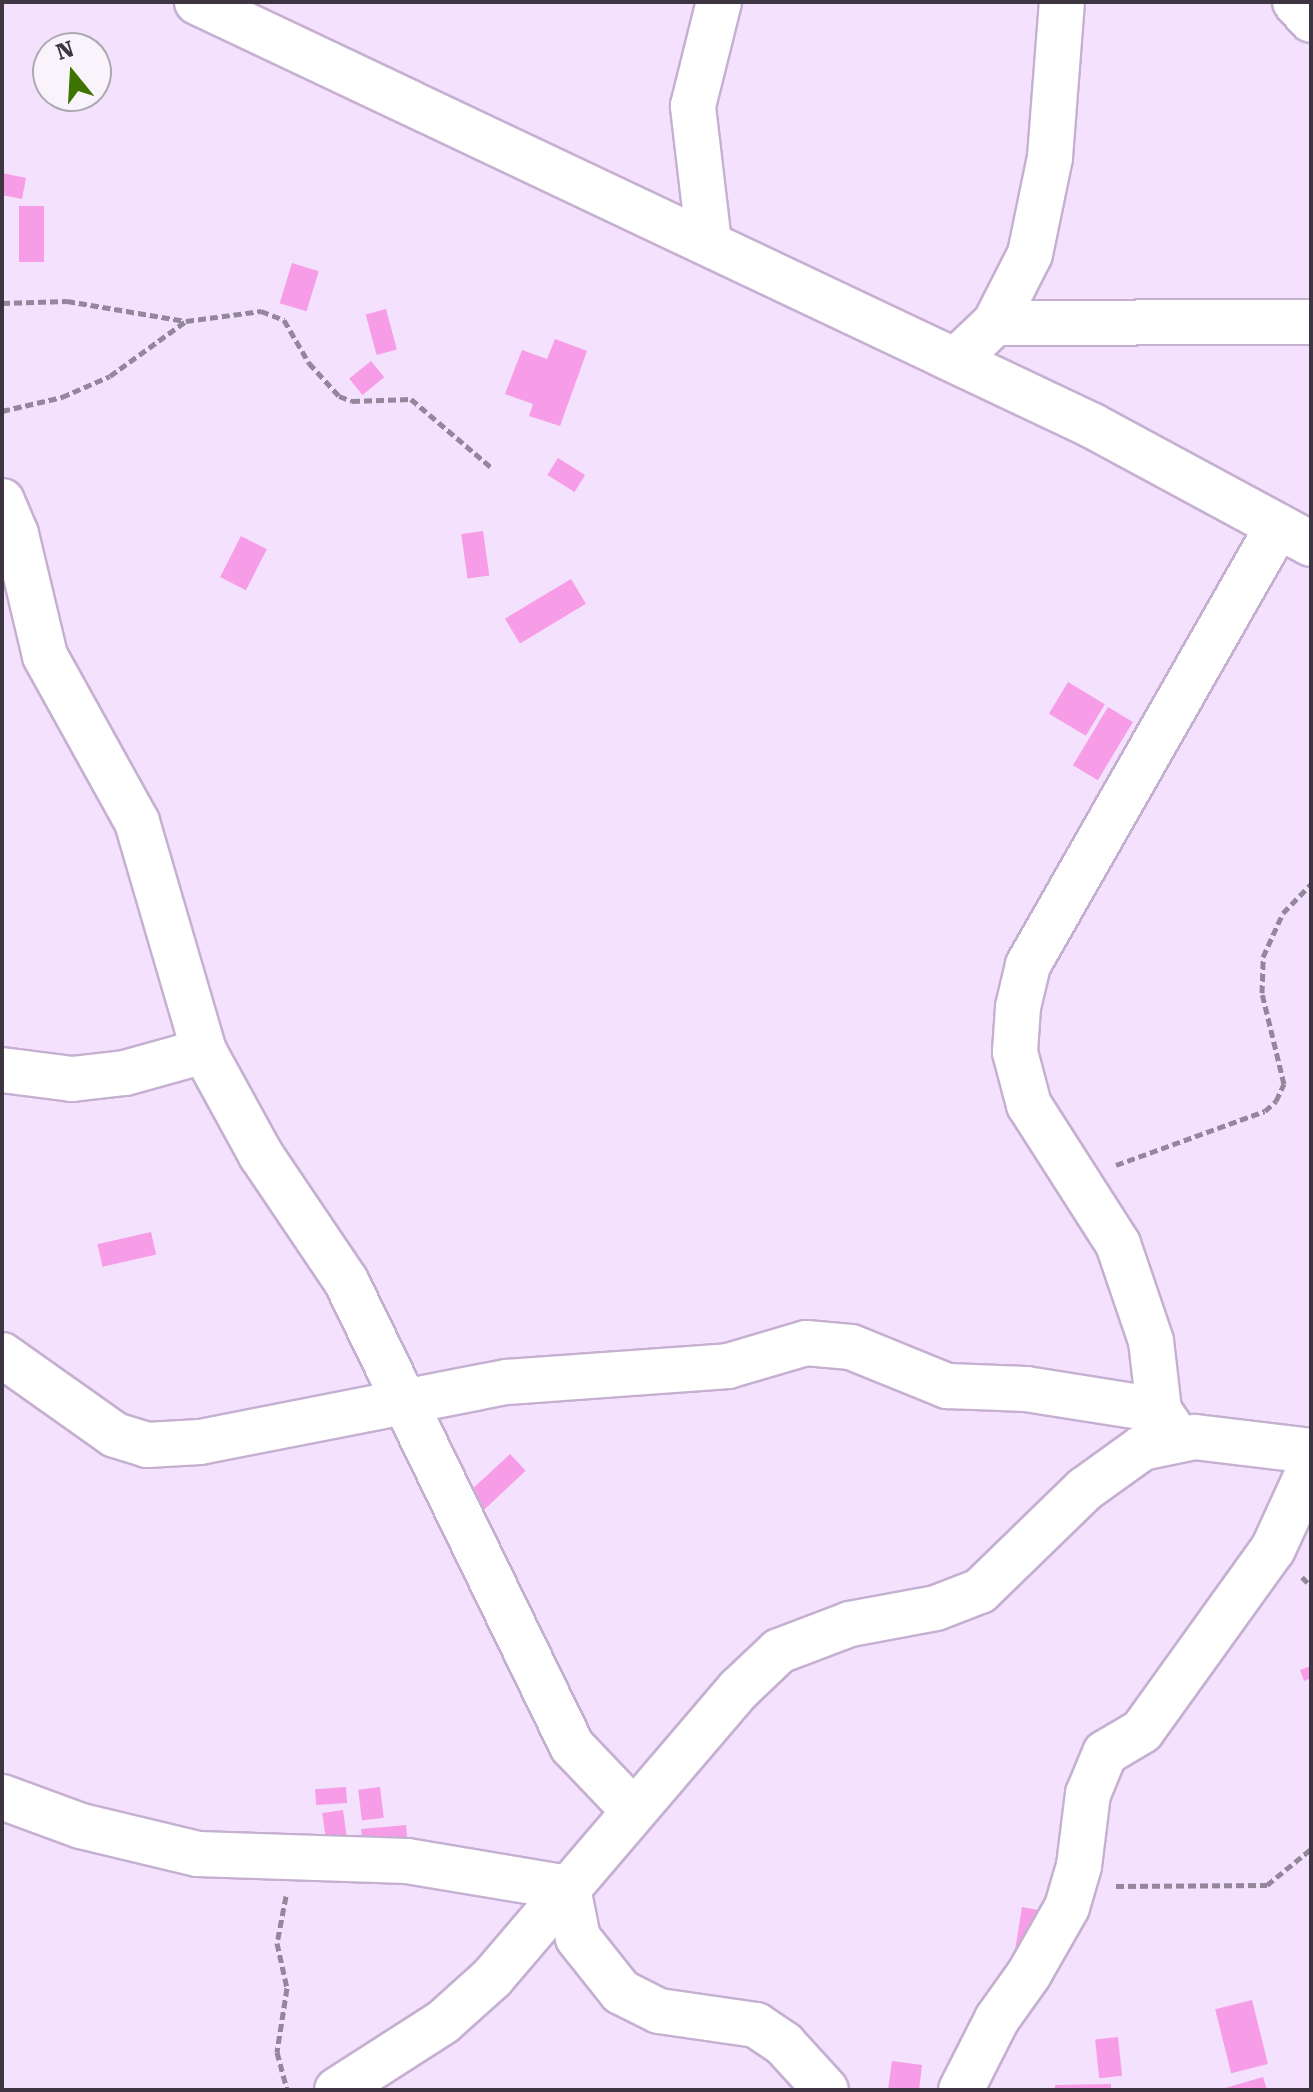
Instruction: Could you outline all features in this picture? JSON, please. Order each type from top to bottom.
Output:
[{"type":"street","points":[[197,2],[956,360],[1295,535],[1028,965],[1018,1007],[1020,1076],[1029,1105],[1118,1244],[1151,1341],[1170,1427]]},
{"type":"street","points":[[709,243],[693,106],[719,2]]},
{"type":"street","points":[[956,360],[995,323],[1016,289],[1044,205],[1062,2]]},
{"type":"street","points":[[1295,2],[1311,20]]},
{"type":"street","points":[[995,323],[1311,322]]},
{"type":"street","points":[[2,501],[16,534],[45,656],[137,822],[204,1051],[261,1155],[346,1281],[401,1403],[572,1746],[633,1810]]},
{"type":"street","points":[[2,1070],[72,1079],[125,1073],[204,1051]]},
{"type":"street","points":[[2,1355],[115,1435],[147,1445],[200,1442],[507,1382],[728,1366],[806,1343],[851,1347],[947,1386],[1026,1389],[1170,1427],[1195,1437],[1311,1451]]},
{"type":"street","points":[[337,2090],[443,2022],[492,1978],[633,1810],[779,1651],[836,1628],[936,1608],[980,1591],[1085,1489],[1170,1427]]},
{"type":"street","points":[[961,2090],[997,2019],[1050,1940],[1076,1878],[1088,1794],[1105,1753],[1142,1731],[1273,1549],[1311,1466]]},
{"type":"street","points":[[2,1797],[81,1826],[198,1854],[407,1861],[507,1874],[531,1885],[568,1888]]},
{"type":"street","points":[[568,1888],[578,1938],[621,1992],[659,2011],[756,2025],[784,2044],[826,2090]]},
{"type":"path","points":[[2,303],[67,301],[186,321],[261,311],[278,314],[309,363],[339,396],[352,401],[411,399],[491,467]]},
{"type":"path","points":[[2,411],[62,397],[110,376],[186,321]]},
{"type":"path","points":[[1077,1179],[1265,1111],[1276,1101],[1284,1084],[1262,993],[1263,957],[1283,913],[1311,884]]},
{"type":"path","points":[[1076,1878],[1129,1888],[1267,1885],[1311,1849]]},
{"type":"path","points":[[287,2090],[277,2052],[287,1988],[277,1943],[296,1858]]},
{"type":"building","points":[[2,173],[26,178],[22,199],[2,195]]},
{"type":"building","points":[[19,206],[44,206],[44,262],[19,262]]},
{"type":"building","points":[[292,263],[319,271],[306,311],[280,303]]},
{"type":"building","points":[[386,309],[397,350],[377,355],[366,314]]},
{"type":"building","points":[[555,339],[587,351],[560,426],[529,416],[533,404],[505,394],[522,350],[547,359]]},
{"type":"building","points":[[371,361],[384,377],[362,395],[349,379]]},
{"type":"building","points":[[558,458],[585,475],[575,492],[547,475]]},
{"type":"building","points":[[483,531],[489,576],[467,579],[461,534]]},
{"type":"building","points":[[241,536],[267,549],[246,590],[220,577]]},
{"type":"building","points":[[571,579],[586,604],[520,644],[505,619]]},
{"type":"building","points":[[1068,682],[1105,704],[1086,736],[1049,714]]},
{"type":"building","points":[[1108,707],[1133,722],[1098,780],[1073,765]]},
{"type":"building","points":[[151,1232],[156,1254],[103,1267],[97,1244]]},
{"type":"building","points":[[510,1454],[526,1471],[481,1512],[465,1496]]},
{"type":"building","points":[[1311,1666],[1311,1678],[1304,1681],[1300,1670]]},
{"type":"building","points":[[346,1787],[347,1803],[316,1805],[315,1789]]},
{"type":"building","points":[[380,1787],[384,1818],[362,1820],[358,1790]]},
{"type":"building","points":[[343,1810],[347,1838],[326,1841],[322,1813]]},
{"type":"building","points":[[406,1825],[408,1846],[363,1850],[361,1829]]},
{"type":"building","points":[[1022,1907],[1049,1912],[1012,1969]]},
{"type":"building","points":[[1252,2000],[1268,2064],[1231,2073],[1215,2009]]},
{"type":"building","points":[[1118,2037],[1122,2076],[1099,2078],[1095,2039]]},
{"type":"building","points":[[892,2061],[922,2065],[919,2090],[888,2090]]},
{"type":"building","points":[[1263,2077],[1267,2090],[1222,2090],[1222,2089]]},
{"type":"building","points":[[1111,2084],[1111,2090],[1055,2090],[1055,2085]]}]
